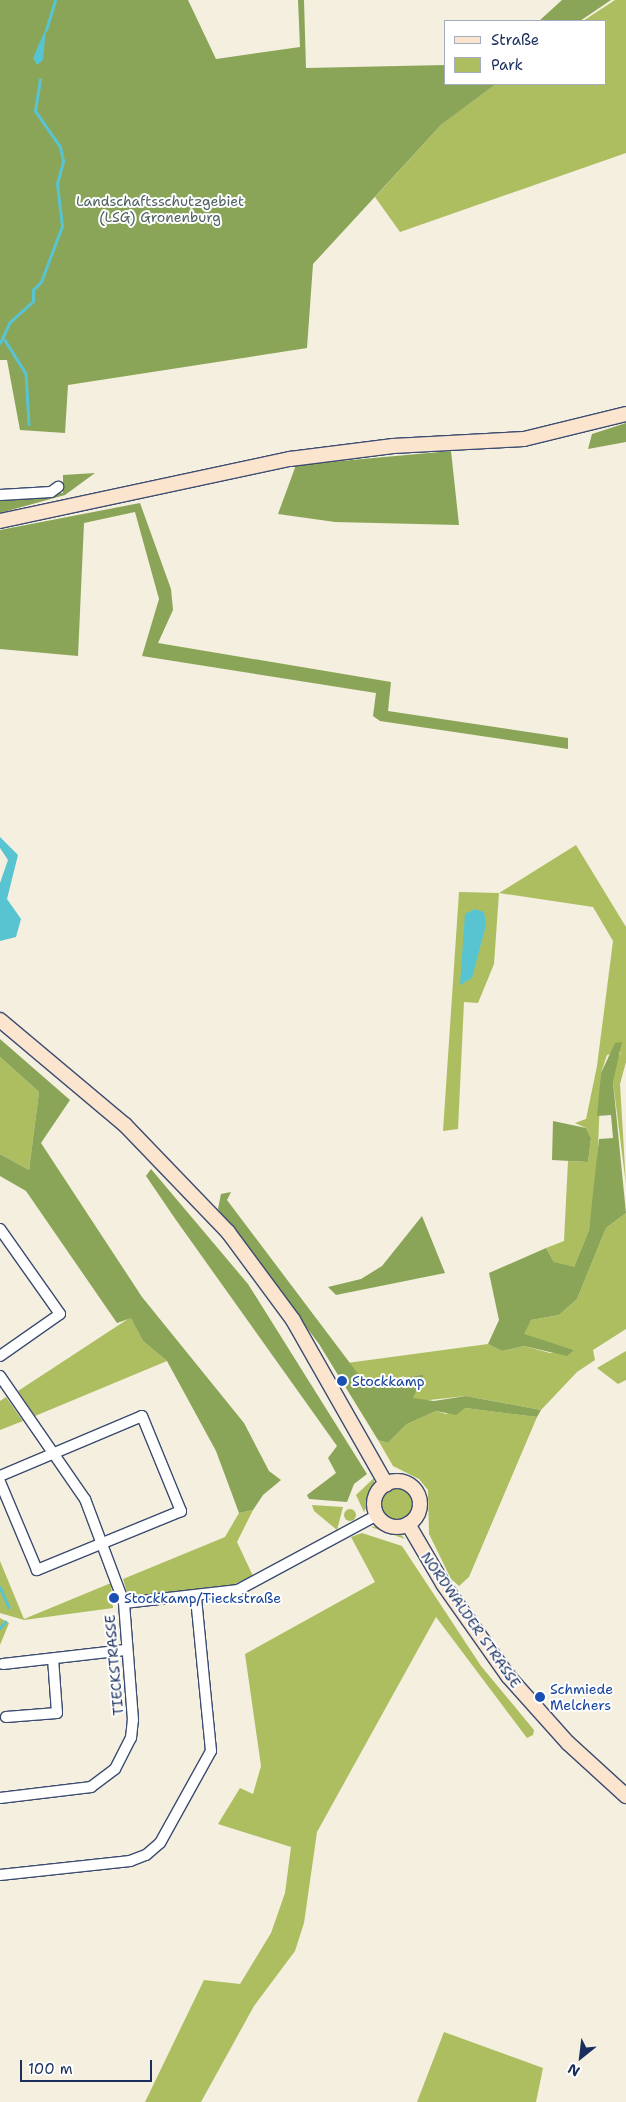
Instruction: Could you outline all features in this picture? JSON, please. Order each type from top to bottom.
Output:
[{"type":"main road","points":[[0,521],[290,459],[393,446],[524,439],[626,414]]},
{"type":"main road","points":[[0,1020],[125,1125],[228,1232],[293,1320],[386,1484]]},
{"type":"main road","points":[[407,1483],[417,1493],[420,1507],[408,1524],[387,1524],[377,1515],[374,1501],[386,1484],[407,1483]]},
{"type":"main road","name":"NORDWALDER STRASSE","points":[[408,1524],[448,1591],[508,1676],[568,1743],[626,1796]]},
{"type":"street","points":[[0,495],[51,492],[58,487]]},
{"type":"street","points":[[0,1228],[60,1314],[0,1356]]},
{"type":"street","name":"TIECKSTRASSE","points":[[0,1376],[85,1499],[103,1544],[124,1603],[125,1650],[133,1720],[131,1738],[115,1769],[91,1787],[0,1798]]},
{"type":"street","points":[[0,1476],[142,1416],[180,1510],[103,1544],[37,1570],[0,1482]]},
{"type":"street","points":[[124,1603],[196,1597],[238,1590],[377,1515]]},
{"type":"street","points":[[0,1875],[130,1861],[146,1855],[160,1843],[211,1751],[196,1597]]},
{"type":"street","points":[[3,1664],[125,1650]]},
{"type":"street","points":[[6,1717],[57,1713],[53,1659]]},
{"type":"green space","name":"Landschaftsschutzgebiet (LSG) Gronenburg","points":[[0,0],[188,0],[216,59],[300,47],[298,0],[304,0],[306,68],[444,65],[444,85],[495,85],[442,124],[313,264],[307,348],[68,385],[65,433],[20,430],[7,360],[0,360]]},
{"type":"green space","points":[[562,0],[611,0],[581,20],[540,20]]},
{"type":"green space","points":[[615,0],[626,0],[626,153],[400,232],[375,197],[443,123],[495,85],[606,85],[606,20],[585,20]]},
{"type":"green space","points":[[626,423],[626,442],[588,449],[592,434]]},
{"type":"green space","points":[[451,451],[459,525],[335,522],[278,514],[296,465]]},
{"type":"green space","points":[[95,473],[65,495],[0,513],[0,498],[63,493],[63,475]]},
{"type":"green space","points":[[140,503],[171,589],[173,610],[158,643],[391,682],[388,711],[568,738],[568,749],[380,721],[373,716],[376,693],[142,656],[159,599],[135,512],[84,523],[78,656],[0,649],[0,530]]},
{"type":"green space","points":[[576,845],[626,927],[626,1062],[620,1084],[626,1185],[613,1082],[614,1063],[621,1052],[607,1055],[601,1073],[597,1172],[589,1230],[574,1267],[566,1268],[554,1262],[546,1248],[564,1241],[568,1161],[588,1162],[591,1138],[586,1128],[575,1123],[586,1119],[597,1066],[613,941],[593,907],[499,893]]},
{"type":"green space","points":[[459,892],[499,893],[494,964],[478,1003],[464,1002],[458,1129],[443,1131]]},
{"type":"green space","points":[[0,1039],[70,1100],[41,1143],[142,1297],[244,1423],[269,1471],[281,1480],[263,1495],[253,1510],[239,1513],[216,1451],[167,1361],[143,1341],[131,1318],[117,1323],[26,1191],[0,1176],[0,1154],[29,1170],[39,1092],[0,1057]]},
{"type":"green space","points":[[622,1042],[613,1082],[626,1213],[606,1228],[577,1299],[559,1315],[531,1320],[524,1334],[574,1350],[567,1356],[524,1346],[502,1351],[488,1344],[499,1320],[489,1273],[546,1248],[554,1262],[574,1267],[589,1230],[599,1139],[613,1138],[611,1115],[597,1116],[601,1073],[615,1043]]},
{"type":"green space","points":[[0,1057],[39,1092],[29,1170],[0,1154]]},
{"type":"green space","points":[[553,1121],[586,1128],[591,1138],[588,1162],[552,1160]]},
{"type":"green space","points":[[151,1169],[248,1284],[367,1474],[354,1484],[347,1502],[309,1499],[307,1495],[336,1473],[328,1458],[337,1446],[146,1176]]},
{"type":"green space","points":[[231,1192],[227,1200],[368,1387],[424,1374],[413,1398],[434,1401],[466,1396],[541,1410],[537,1417],[465,1408],[456,1415],[436,1411],[407,1424],[388,1443],[378,1440],[319,1344],[218,1209],[221,1194]]},
{"type":"green space","points":[[626,1213],[626,1329],[593,1350],[595,1360],[577,1372],[541,1410],[466,1396],[420,1401],[412,1398],[424,1374],[368,1388],[347,1363],[488,1344],[502,1351],[524,1346],[550,1353],[574,1350],[523,1335],[525,1328],[531,1320],[559,1315],[577,1299],[606,1228]]},
{"type":"green space","points":[[422,1216],[445,1273],[336,1295],[328,1287],[361,1279],[382,1266]]},
{"type":"green space","points":[[131,1317],[143,1341],[167,1361],[35,1416],[18,1391]]},
{"type":"green space","points":[[626,1351],[626,1380],[618,1384],[597,1368]]},
{"type":"green space","points":[[6,1397],[23,1421],[0,1430],[0,1401]]},
{"type":"green space","points":[[465,1408],[537,1417],[469,1577],[459,1586],[451,1579],[429,1534],[428,1490],[419,1479],[393,1466],[378,1440],[388,1443],[407,1424],[436,1411],[446,1414]]},
{"type":"green space","points":[[374,1478],[374,1490],[364,1512],[356,1495]]},
{"type":"green space","points":[[397,1487],[404,1488],[409,1492],[413,1497],[413,1511],[409,1516],[404,1520],[397,1521],[390,1520],[385,1516],[381,1511],[380,1504],[381,1497],[385,1492],[390,1488]]},
{"type":"green space","points":[[312,1505],[343,1507],[337,1530],[314,1511]]},
{"type":"green space","points":[[348,1509],[352,1509],[356,1515],[352,1521],[348,1521],[344,1517],[344,1513]]},
{"type":"green space","points":[[253,1510],[237,1542],[253,1576],[228,1587],[128,1596],[123,1579],[225,1537],[239,1513]]},
{"type":"green space","points":[[381,1526],[399,1533],[405,1539],[371,1527]]},
{"type":"green space","points":[[362,1533],[402,1546],[481,1666],[534,1730],[533,1735],[527,1738],[436,1617],[317,1832],[304,1923],[295,1951],[254,2006],[201,2102],[145,2102],[204,1980],[240,1984],[271,1933],[285,1893],[291,1847],[218,1824],[240,1788],[253,1794],[261,1766],[245,1654],[375,1582],[351,1537]]},
{"type":"green space","points":[[0,1561],[24,1619],[111,1583],[113,1608],[24,1620],[0,1613]]},
{"type":"green space","points":[[0,1618],[9,1623],[0,1645]]},
{"type":"green space","points":[[444,2032],[543,2068],[536,2102],[417,2102]]},
{"type":"water","points":[[46,28],[43,60],[37,65],[33,58]]},
{"type":"water","points":[[0,837],[18,855],[7,899],[21,919],[16,937],[0,941],[0,883],[8,860],[0,848]]},
{"type":"water","points":[[475,909],[484,912],[486,925],[472,978],[460,985],[465,914]]},
{"type":"waterway","points":[[46,30],[55,0]]},
{"type":"waterway","points":[[0,343],[10,322],[33,301],[33,290],[41,282],[62,226],[57,184],[63,161],[60,147],[35,111],[40,79]]},
{"type":"waterway","points":[[5,340],[26,373],[29,424]]},
{"type":"waterway","points":[[0,1587],[9,1607]]},
{"type":"waterway","points":[[0,1628],[5,1622]]},
{"type":"place","name":"Stockkamp","points":[[342,1381]]},
{"type":"place","name":"Stockkamp/Tieckstraße","points":[[114,1598]]},
{"type":"place","name":"Schmiede Melchers","points":[[540,1697]]}]
